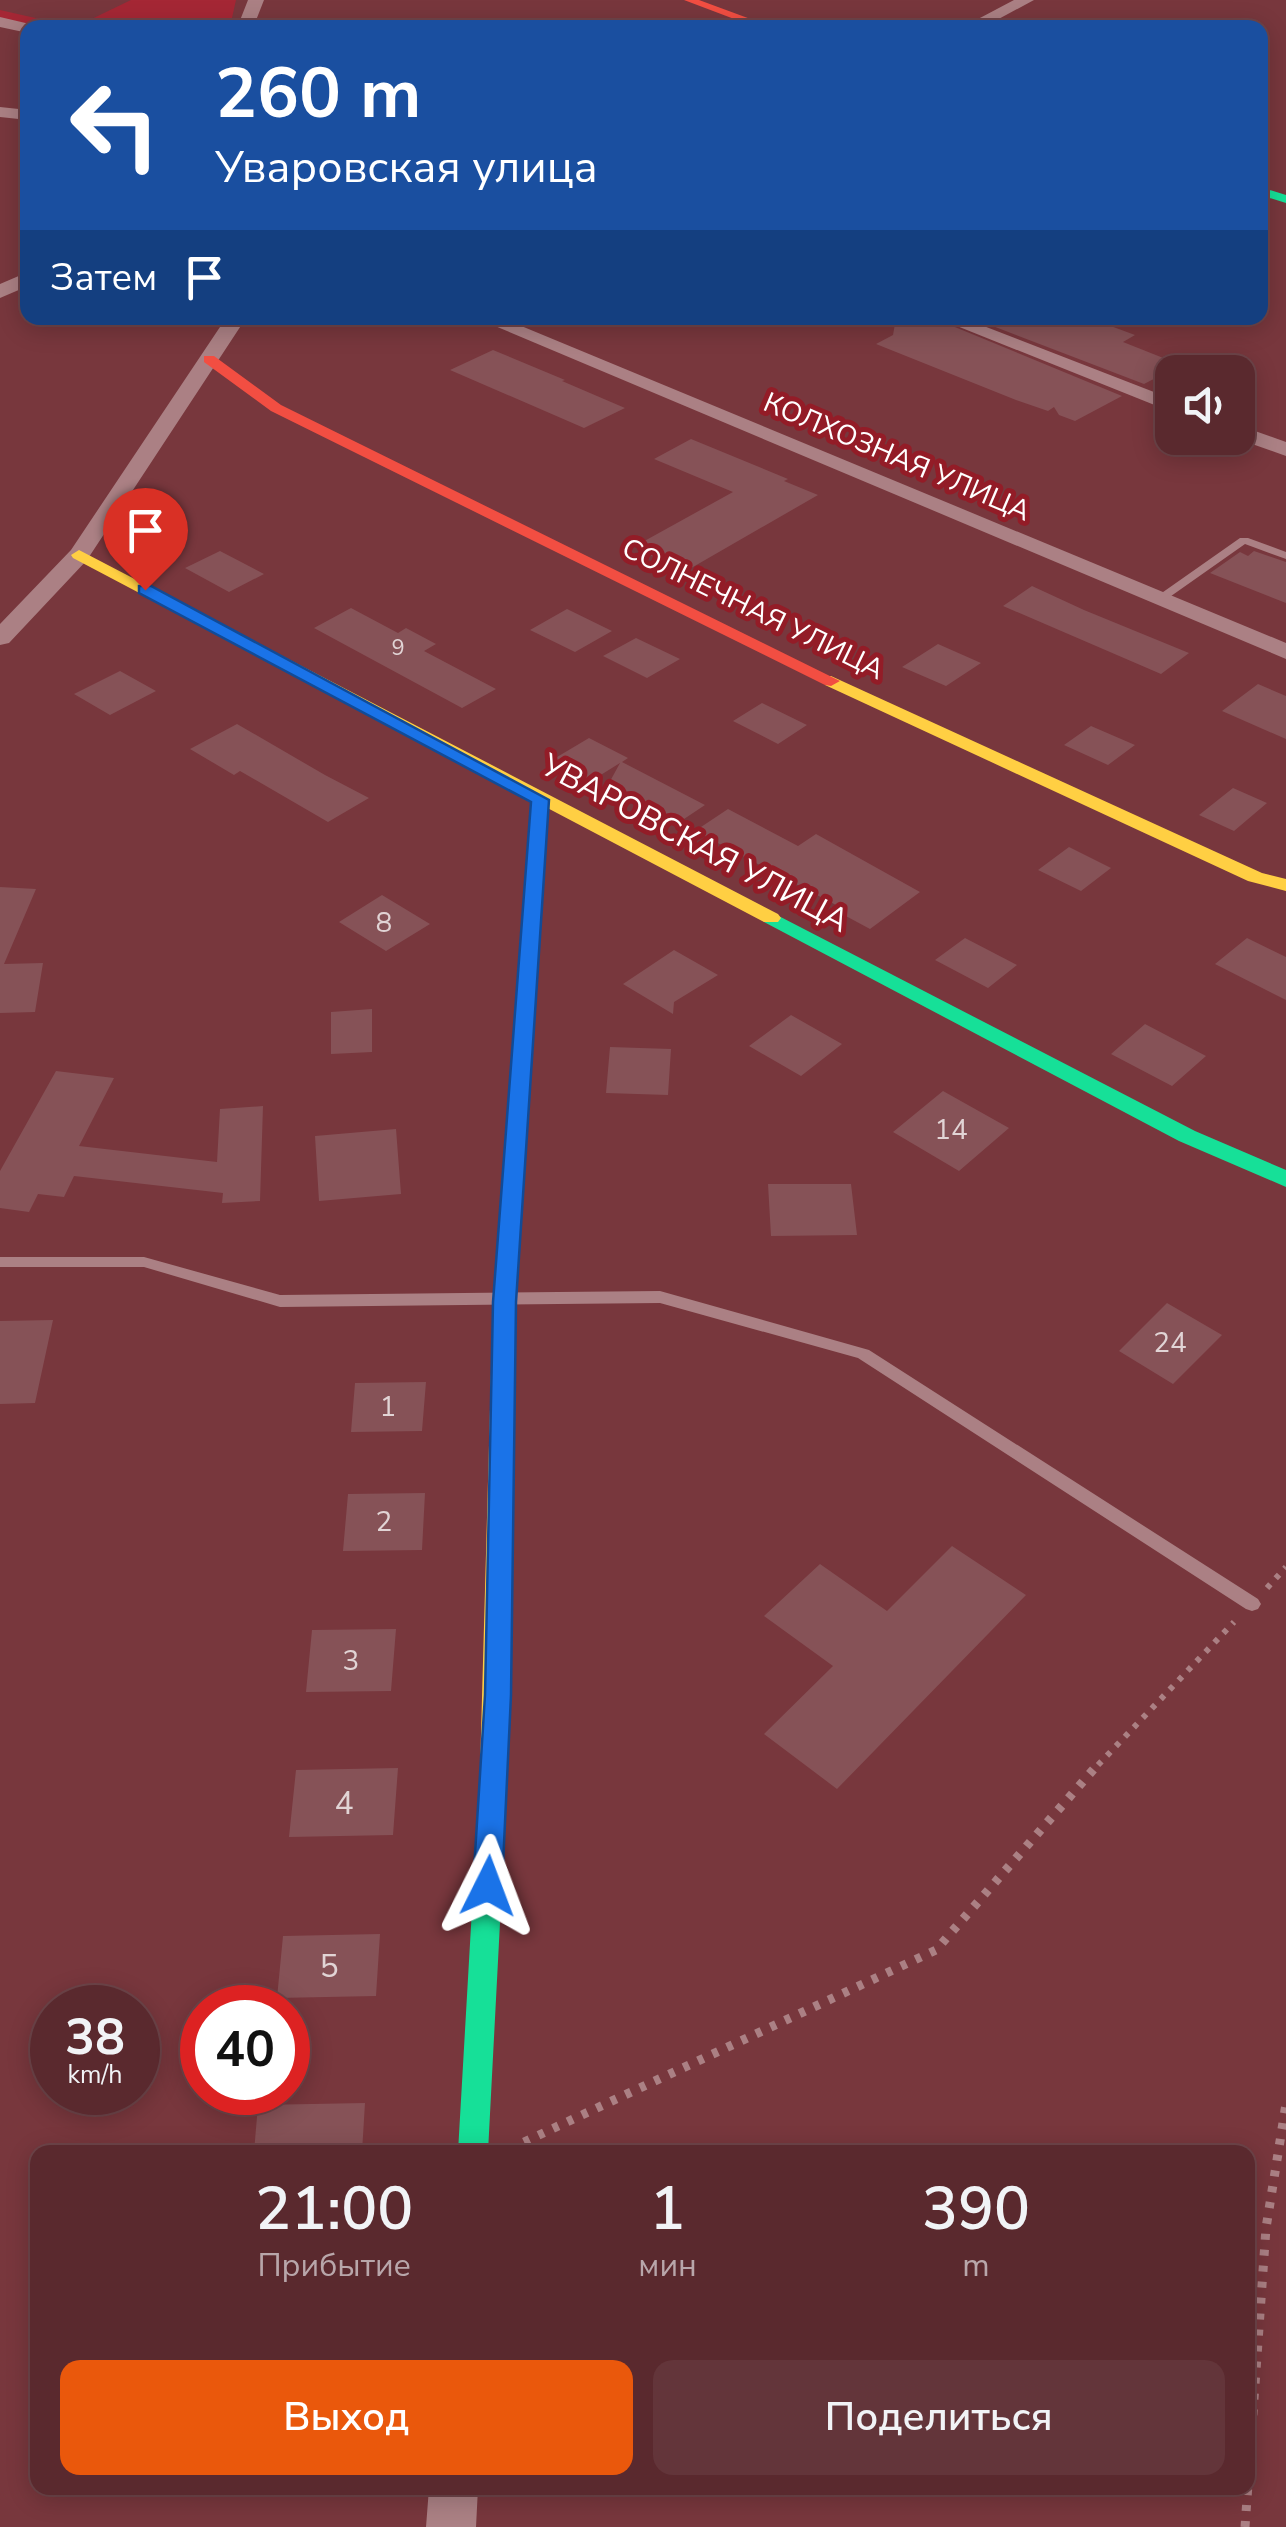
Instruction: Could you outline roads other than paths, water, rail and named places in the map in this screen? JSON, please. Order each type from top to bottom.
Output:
[{"type":"street","points":[[689,0],[747,20]]},
{"type":"street","points":[[985,20],[1026,0]]},
{"type":"street","points":[[0,638],[79,555],[231,325]]},
{"type":"street","name":"КОЛХОЗНАЯ УЛИЦА","points":[[503,325],[1286,652]]},
{"type":"street","points":[[965,325],[1155,399]]},
{"type":"street","name":"СОЛНЕЧНАЯ УЛИЦА","points":[[209,358],[276,408],[785,660],[1256,877],[1286,885]]},
{"type":"street","points":[[1255,438],[1286,450]]},
{"type":"street","name":"УВАРОВСКАЯ УЛИЦА","points":[[79,555],[1187,1136],[1286,1179]]},
{"type":"street","points":[[473,2145],[498,1695],[504,1302],[540,800]]},
{"type":"street","points":[[452,2527],[454,2495]]},
{"type":"lane","points":[[1160,599],[1244,540],[1286,556]]},
{"type":"lane","points":[[0,1262],[144,1262],[280,1300],[504,1302],[660,1297],[863,1354],[1252,1604]]}]
